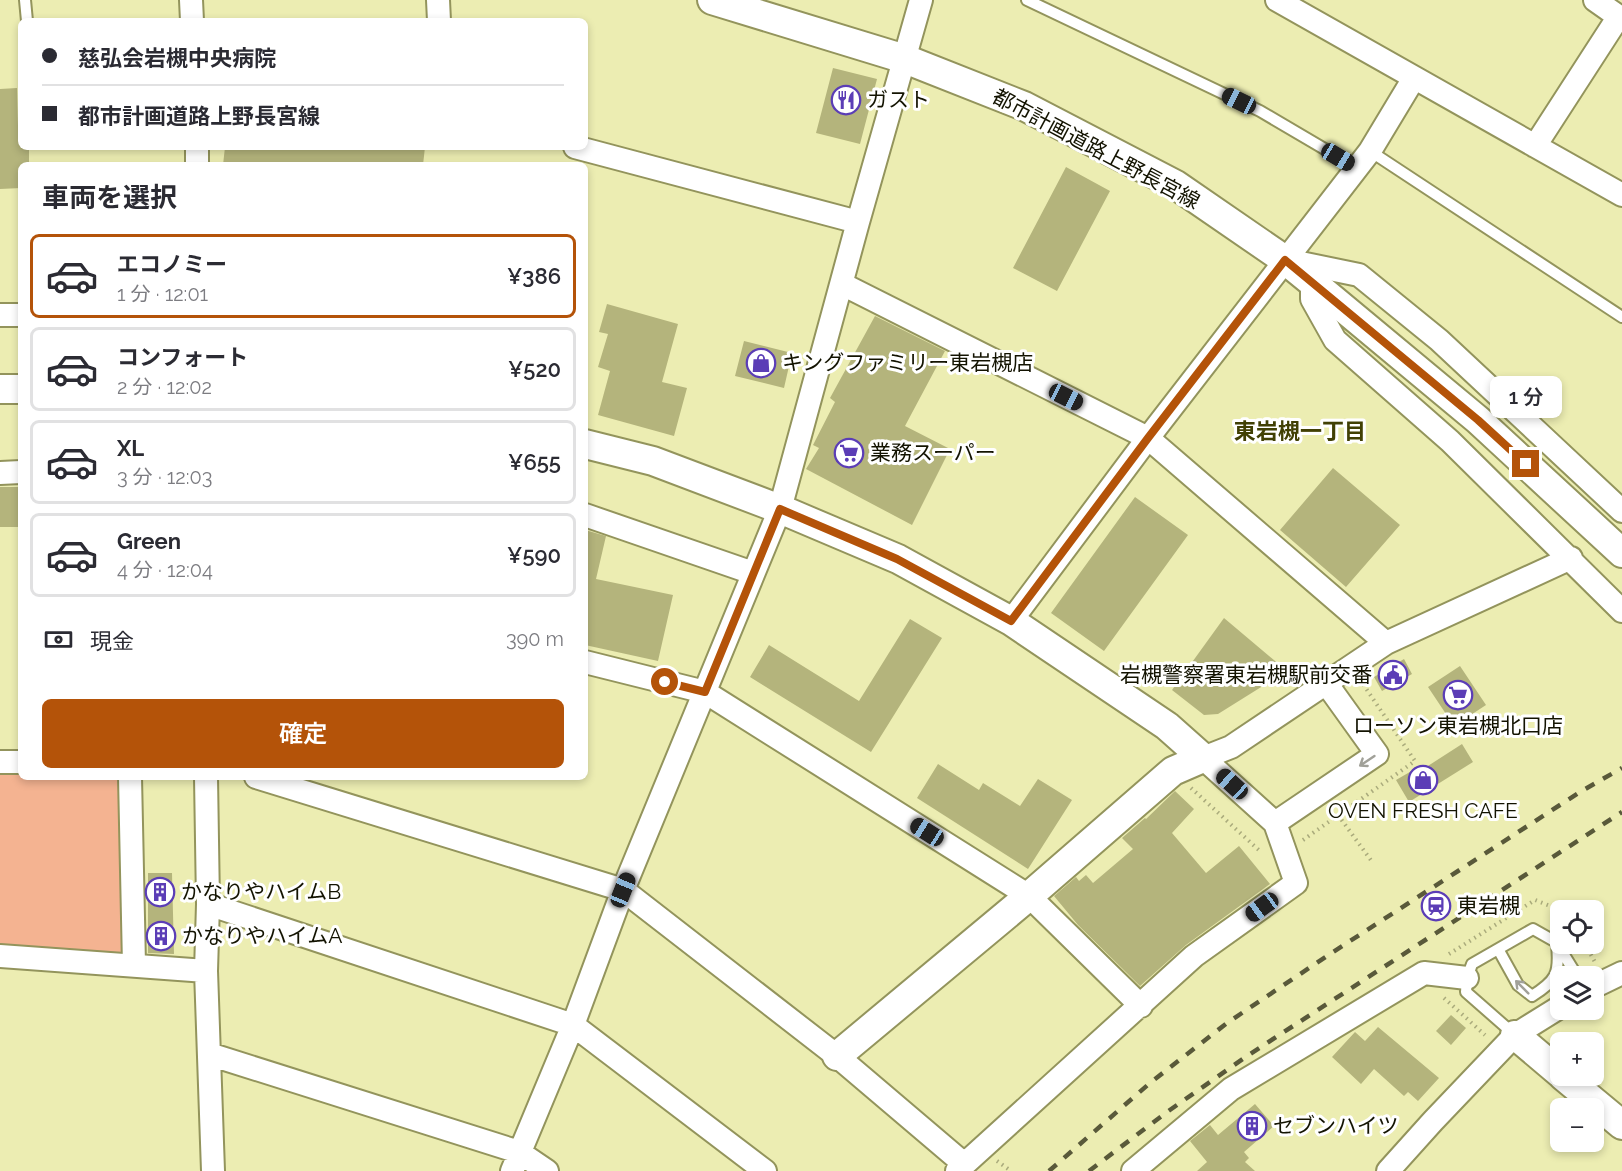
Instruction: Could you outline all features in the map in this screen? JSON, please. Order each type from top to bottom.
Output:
[{"type":"street","points":[[191,0],[192,18]]},
{"type":"street","points":[[438,0],[439,18]]},
{"type":"street","name":"都市計画道路上野長宮線","points":[[712,0],[904,59],[1024,106],[1176,185],[1285,260],[1312,282],[1478,420],[1622,553]]},
{"type":"street","points":[[516,1161],[573,1025],[623,890],[780,509],[921,0]]},
{"type":"street","points":[[1277,0],[1622,195]]},
{"type":"street","points":[[1535,146],[1620,17],[1595,0]]},
{"type":"street","points":[[1011,621],[1148,438],[1364,159],[1414,78]]},
{"type":"street","points":[[586,150],[858,222]]},
{"type":"street","points":[[1285,260],[1359,275],[1439,340],[1622,511]]},
{"type":"street","points":[[1312,282],[1312,299],[1335,340],[1450,441],[1571,558],[1622,611]]},
{"type":"street","points":[[842,284],[1148,438],[1386,643]]},
{"type":"street","points":[[0,315],[18,315]]},
{"type":"street","points":[[0,389],[18,389]]},
{"type":"street","points":[[266,780],[623,890],[837,1056],[960,1168],[1194,956],[1296,883],[1275,823],[1167,726],[1011,621],[897,559],[780,509],[653,461],[588,445]]},
{"type":"street","points":[[0,473],[18,472]]},
{"type":"street","points":[[588,516],[753,573]]},
{"type":"street","points":[[837,1056],[1029,896],[1173,771],[1231,747],[1386,643],[1571,558]]},
{"type":"street","points":[[588,663],[705,692],[1029,896],[1141,1006]]},
{"type":"street","points":[[1275,823],[1377,754],[1326,683]]},
{"type":"street","points":[[0,762],[18,762]]},
{"type":"street","points":[[130,780],[134,966]]},
{"type":"street","points":[[206,780],[208,904],[206,971],[213,1171]]},
{"type":"street","points":[[208,904],[573,1025],[765,1171]]},
{"type":"street","points":[[0,956],[206,971]]},
{"type":"street","points":[[1133,1171],[1231,1089],[1424,973],[1467,978]]},
{"type":"street","points":[[1604,982],[1622,973]]},
{"type":"street","points":[[1388,1171],[1515,1035],[1550,1013]]},
{"type":"street","points":[[1515,1035],[1550,1064]]},
{"type":"street","points":[[208,1053],[547,1171]]},
{"type":"street","points":[[1576,1086],[1622,1125]]},
{"type":"lane","points":[[25,0],[27,18]]},
{"type":"lane","points":[[1027,0],[1364,159],[1622,317]]},
{"type":"lane","points":[[1515,1035],[1466,992],[1467,978],[1472,964],[1533,929],[1550,939]]},
{"type":"lane","points":[[1498,949],[1518,985],[1532,996],[1551,984],[1558,963],[1557,954]]},
{"type":"path","points":[[1303,840],[1415,761],[1362,683],[1366,678]]},
{"type":"path","points":[[1186,784],[1270,860]]},
{"type":"path","points":[[1338,815],[1372,863]]},
{"type":"path","points":[[1443,957],[1534,900],[1550,906]]},
{"type":"shaded area","points":[[0,774],[18,775],[18,780],[119,780],[121,782],[126,949],[122,956],[0,945]]},
{"type":"building","points":[[833,68],[877,79],[860,144],[816,133]]},
{"type":"building","points":[[17,88],[18,150],[29,150],[29,162],[18,162],[18,188],[0,189],[0,89]]},
{"type":"building","points":[[225,150],[425,150],[423,162],[223,162]]},
{"type":"building","points":[[1066,167],[1110,191],[1057,291],[1013,268]]},
{"type":"building","points":[[607,304],[678,324],[662,382],[687,388],[674,436],[598,415],[610,371],[598,367],[608,334],[599,332]]},
{"type":"building","points":[[875,316],[945,351],[905,426],[950,449],[912,525],[806,469],[819,448],[813,445],[835,402],[830,398]]},
{"type":"building","points":[[744,341],[792,353],[784,388],[735,376]]},
{"type":"building","points":[[1333,468],[1400,525],[1346,587],[1280,530]]},
{"type":"building","points":[[0,487],[18,487],[18,527],[0,527]]},
{"type":"building","points":[[1135,497],[1188,535],[1104,651],[1051,613]]},
{"type":"building","points":[[588,531],[606,536],[596,579],[673,595],[658,661],[588,646]]},
{"type":"building","points":[[1224,618],[1287,671],[1218,714],[1204,715],[1172,690]]},
{"type":"building","points":[[910,619],[942,638],[871,752],[750,677],[769,645],[859,701]]},
{"type":"building","points":[[1404,659],[1412,674],[1382,691],[1374,677]]},
{"type":"building","points":[[1460,666],[1486,705],[1454,726],[1428,687]]},
{"type":"building","points":[[1462,744],[1473,762],[1409,802],[1396,780],[1415,769],[1417,773]]},
{"type":"building","points":[[938,764],[979,790],[983,783],[1020,806],[1038,779],[1072,800],[1028,869],[917,798]]},
{"type":"building","points":[[1175,791],[1194,809],[1172,833],[1206,873],[1239,846],[1270,884],[1186,945],[1140,986],[1078,925],[1054,896],[1076,877],[1079,881],[1086,875],[1093,883],[1133,849],[1122,838]]},
{"type":"building","points":[[148,873],[172,873],[174,954],[148,953]]},
{"type":"building","points":[[1451,1015],[1466,1028],[1451,1045],[1436,1031]]},
{"type":"building","points":[[1378,1027],[1439,1078],[1418,1101],[1408,1092],[1404,1096],[1374,1069],[1361,1084],[1332,1057],[1355,1032],[1365,1041]]},
{"type":"building","points":[[1255,1104],[1274,1126],[1244,1152],[1249,1158],[1245,1162],[1255,1171],[1197,1171],[1207,1162],[1190,1141],[1210,1125],[1218,1135]]},
{"type":"railway","points":[[1049,1171],[1150,1083],[1227,1023],[1580,792],[1622,768]]},
{"type":"railway","points":[[1089,1171],[1167,1112],[1247,1056],[1622,812]]},
{"type":"place","name":"ガスト","points":[[846,100]]},
{"type":"place","name":"キングファミリー東岩槻店","points":[[761,363]]},
{"type":"place","name":"業務スーパー","points":[[849,453]]},
{"type":"place","name":"岩槻警察署東岩槻駅前交番","points":[[1393,675]]},
{"type":"place","name":"ローソン東岩槻北口店","points":[[1458,695]]},
{"type":"place","name":"OVEN FRESH CAFE","points":[[1423,780]]},
{"type":"place","name":"かなりやハイムB","points":[[160,892]]},
{"type":"place","name":"東岩槻","points":[[1436,906]]},
{"type":"place","name":"かなりやハイムA","points":[[161,936]]},
{"type":"place","name":"セブンハイツ","points":[[1252,1126]]},
{"type":"district","name":"東岩槻一丁目","points":[[1300,431]]},
{"type":"route","points":[[665,682],[705,692],[780,509],[897,559],[1011,621],[1285,260],[1478,420],[1526,464]]}]
